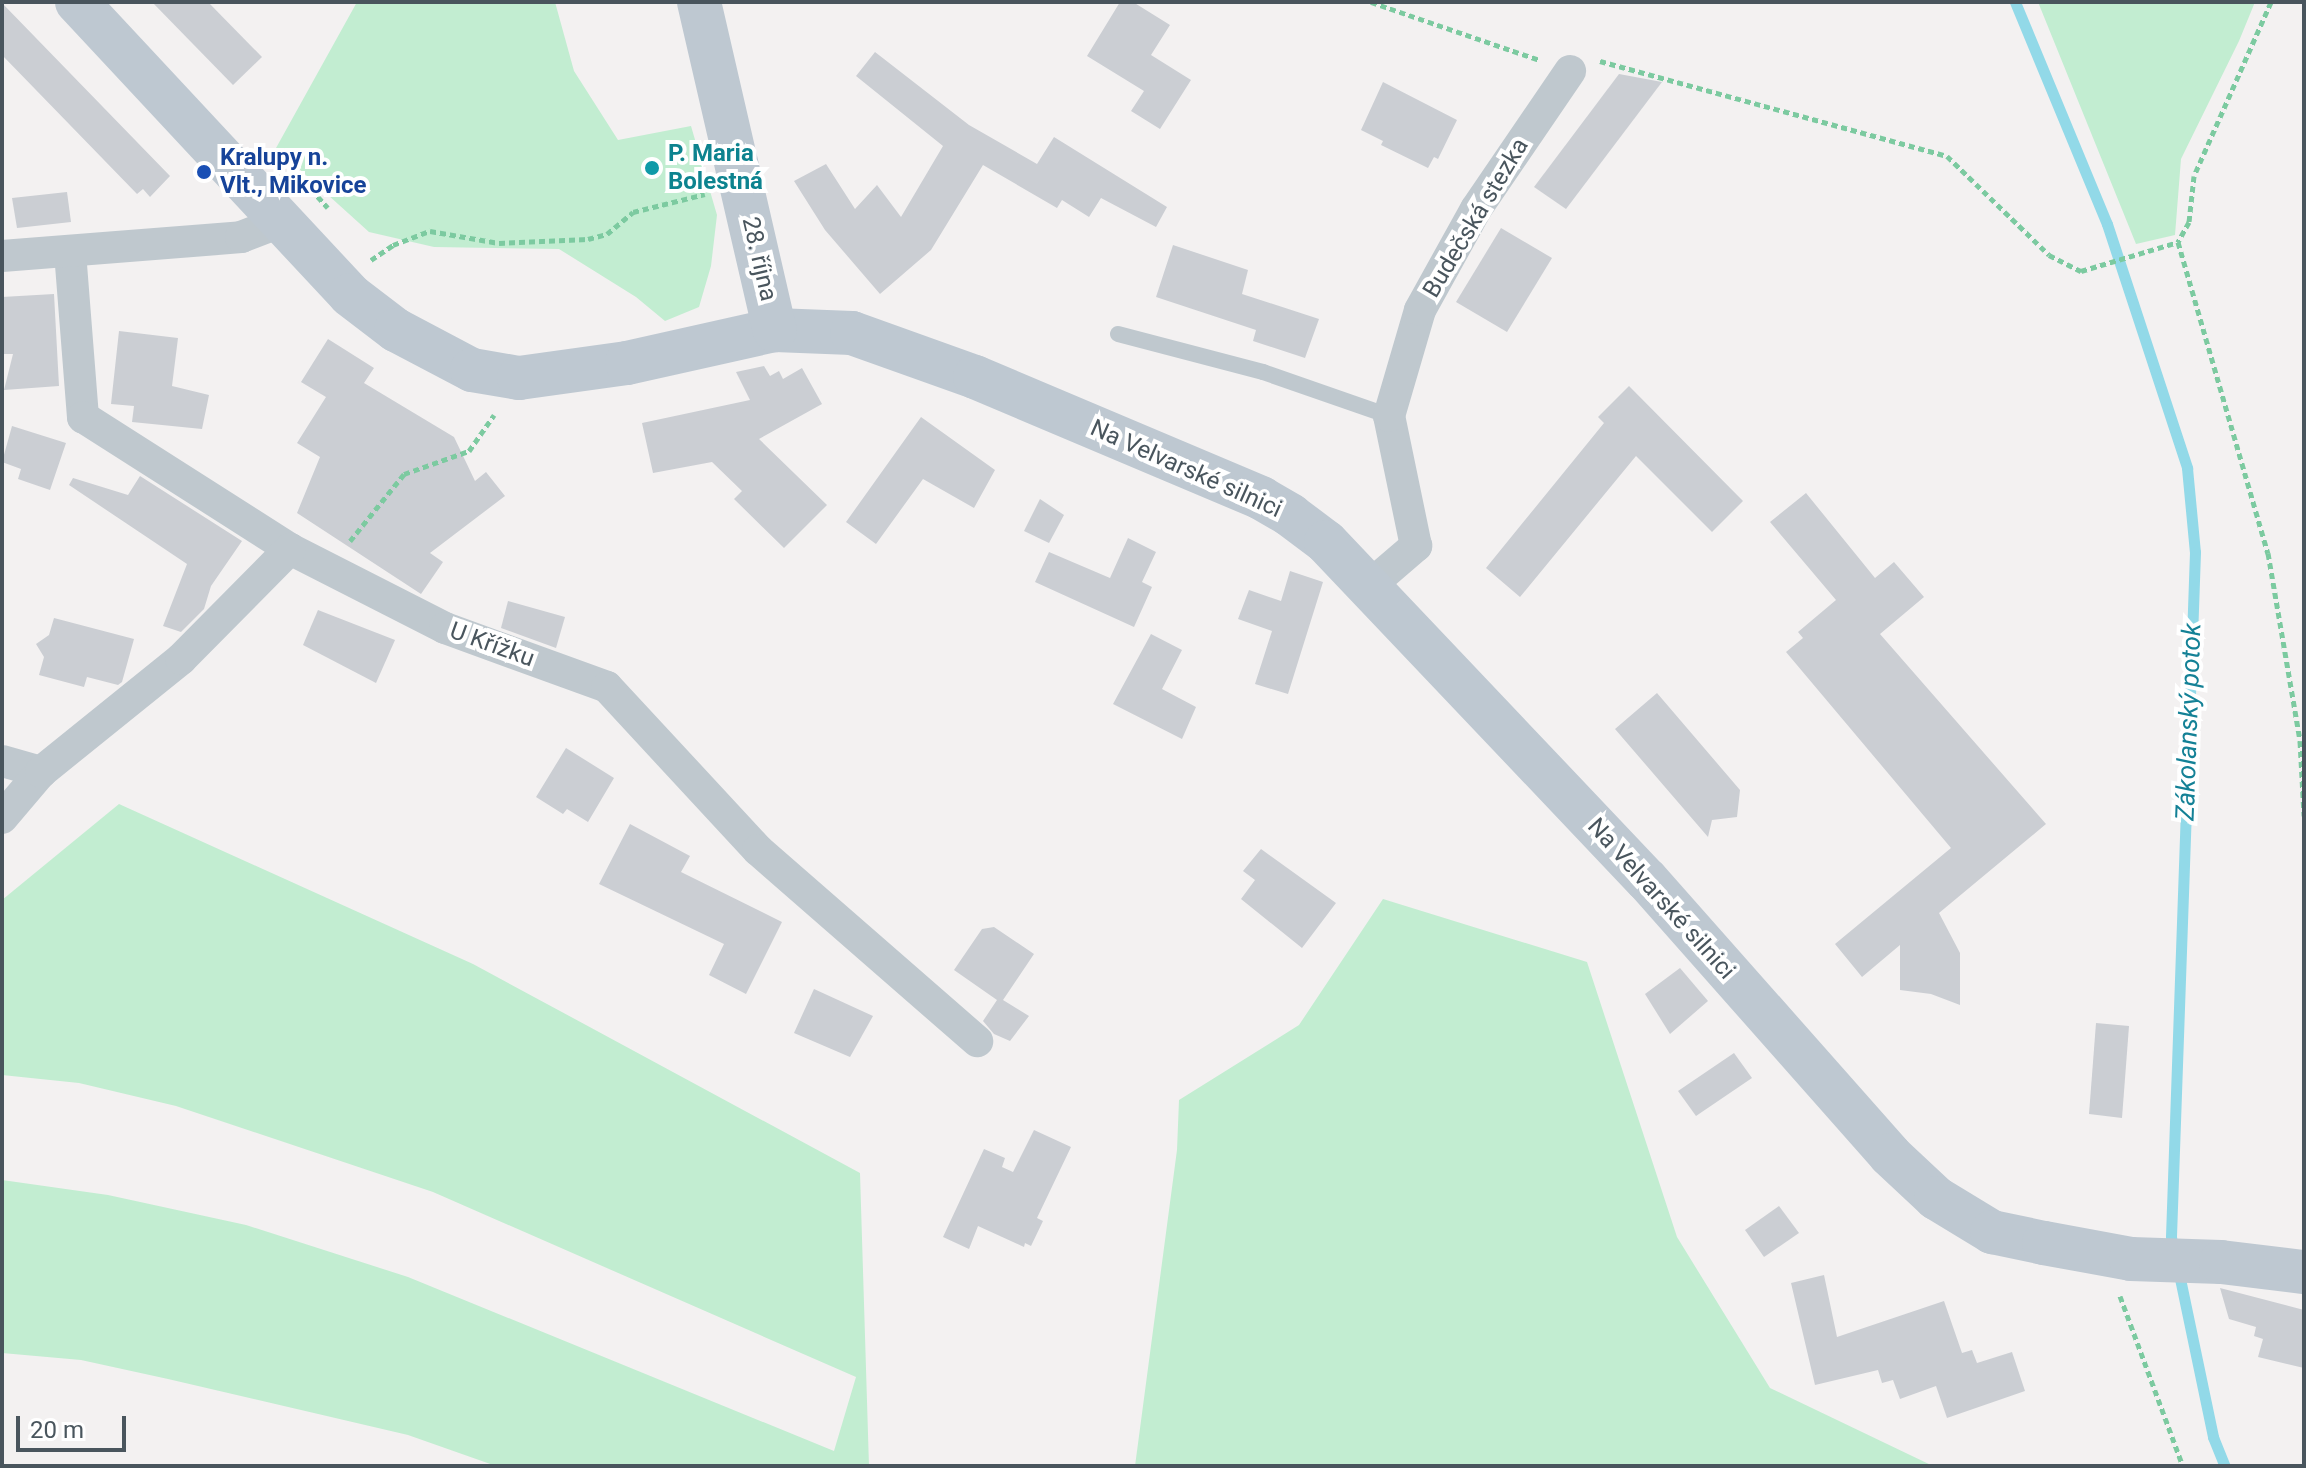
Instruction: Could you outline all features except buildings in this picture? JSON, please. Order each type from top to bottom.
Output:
[{"type":"main road","name":"Na Velvarské silnici","points":[[77,2],[350,295],[396,330],[472,370],[519,378],[627,363],[775,330],[829,330],[880,342],[975,377],[1261,498],[1326,542],[1647,880],[1890,1155],[1936,1198],[1992,1232],[2121,1258],[2221,1262],[2304,1272]]},
{"type":"main road","name":"28. října","points":[[699,2],[775,330]]},
{"type":"street","name":"Budečská stezka","points":[[1367,588],[1416,546],[1389,416],[1420,310],[1476,209],[1570,71]]},
{"type":"street","points":[[2,256],[241,237],[280,222]]},
{"type":"street","name":"U Křížku","points":[[70,252],[83,417],[290,549],[445,628],[607,687],[758,850],[977,1041]]},
{"type":"street","points":[[2,818],[41,772],[181,659],[290,549]]},
{"type":"street","points":[[2,761],[41,772]]},
{"type":"lane","points":[[1118,334],[1263,372],[1389,416]]},
{"type":"path","points":[[1371,2],[1570,71],[1596,60],[1947,156],[2049,255],[2081,271],[2178,242],[2189,222],[2194,176],[2271,2]]},
{"type":"path","points":[[305,183],[325,202],[330,213]]},
{"type":"path","points":[[363,266],[393,245],[430,231],[499,243],[588,239],[607,234],[633,212],[715,192]]},
{"type":"path","points":[[2178,242],[2268,553],[2300,741],[2304,816]]},
{"type":"path","points":[[327,568],[404,474],[469,451],[519,378]]},
{"type":"path","points":[[2121,1258],[2123,1307],[2183,1466]]},
{"type":"green space","points":[[357,2],[555,2],[574,71],[618,140],[691,126],[717,215],[711,266],[699,307],[665,321],[636,297],[559,249],[434,247],[369,232],[276,148]]},
{"type":"green space","points":[[2038,2],[2255,2],[2181,159],[2175,235],[2136,244]]},
{"type":"green space","points":[[119,804],[473,964],[860,1173],[869,1466],[496,1466],[408,1435],[168,1379],[81,1360],[2,1353],[2,1180],[108,1195],[246,1225],[408,1277],[834,1451],[856,1377],[433,1192],[176,1106],[79,1083],[2,1075],[2,900]]},
{"type":"green space","points":[[1383,899],[1587,962],[1677,1237],[1770,1388],[1933,1466],[1135,1466],[1177,1150],[1179,1100],[1299,1025]]},
{"type":"waterway","name":"Zákolanský potok","points":[[2015,2],[2107,224],[2187,468],[2195,552],[2171,1237],[2174,1252]]},
{"type":"waterway","name":"Zákolanský potok","points":[[2178,1269],[2213,1437],[2225,1466]]},
{"type":"place","name":"P. Maria Bolestná","points":[[652,168]]},
{"type":"place","name":"Kralupy n. Vlt., Mikovice","points":[[204,172]]}]
